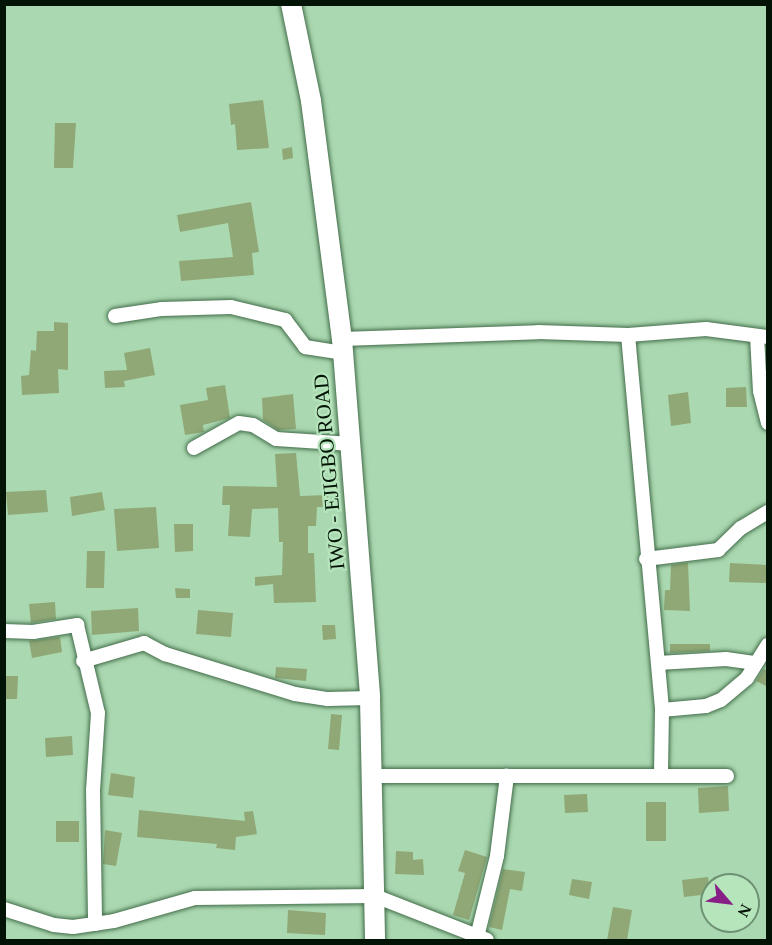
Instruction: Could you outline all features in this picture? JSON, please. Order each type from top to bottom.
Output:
[{"type":"main road","name":"IWO - EJIGBO ROAD","points":[[291,4],[311,101],[343,346],[352,444],[370,698],[375,940]]},
{"type":"street","points":[[115,316],[172,308],[231,307],[285,320],[305,347],[538,332],[628,335],[706,329],[762,336],[759,391],[768,423]]},
{"type":"street","points":[[628,335],[646,559],[662,710],[661,775]]},
{"type":"street","points":[[194,448],[239,423],[253,425],[276,439],[352,444]]},
{"type":"street","points":[[646,559],[718,550],[741,528],[768,512]]},
{"type":"street","points":[[4,630],[33,632],[77,626],[83,661],[98,713],[93,790],[95,924]]},
{"type":"street","points":[[83,661],[144,643],[165,654],[295,694],[328,699],[370,698]]},
{"type":"street","points":[[662,710],[721,700],[747,678],[768,645]]},
{"type":"street","points":[[658,663],[726,659],[756,663]]},
{"type":"street","points":[[373,776],[727,776]]},
{"type":"street","points":[[5,913],[54,925],[95,924],[195,898],[375,896],[482,939],[507,776]]},
{"type":"building","points":[[263,100],[269,148],[237,150],[235,124],[231,125],[229,104]]},
{"type":"building","points":[[55,123],[76,123],[73,168],[54,168]]},
{"type":"building","points":[[292,147],[293,158],[283,160],[282,149]]},
{"type":"building","points":[[251,202],[259,252],[252,253],[254,275],[181,281],[179,261],[233,257],[228,223],[180,232],[177,215]]},
{"type":"building","points":[[54,322],[68,323],[68,370],[58,369],[59,393],[22,395],[21,376],[29,375],[31,350],[36,351],[37,331],[54,331]]},
{"type":"building","points":[[150,348],[155,375],[124,381],[125,387],[105,388],[104,371],[127,370],[124,353]]},
{"type":"building","points":[[225,385],[230,418],[203,425],[204,432],[185,435],[180,405],[208,400],[206,388]]},
{"type":"building","points":[[746,387],[747,407],[726,407],[726,388]]},
{"type":"building","points":[[688,392],[691,423],[671,426],[668,395]]},
{"type":"building","points":[[293,394],[296,429],[278,430],[263,420],[262,398]]},
{"type":"building","points":[[296,453],[300,496],[328,495],[329,507],[317,507],[316,526],[308,526],[308,553],[314,553],[316,602],[274,603],[273,584],[255,586],[255,577],[282,575],[283,542],[279,542],[278,508],[252,509],[250,537],[228,536],[230,505],[222,505],[223,486],[277,487],[275,454]]},
{"type":"building","points":[[46,490],[48,512],[8,515],[6,492]]},
{"type":"building","points":[[102,492],[105,510],[72,516],[70,497]]},
{"type":"building","points":[[156,507],[159,548],[117,551],[114,509]]},
{"type":"building","points":[[174,524],[193,524],[193,551],[175,552]]},
{"type":"building","points":[[87,551],[105,551],[104,588],[86,588]]},
{"type":"building","points":[[688,563],[690,611],[664,610],[665,590],[670,590],[671,565]]},
{"type":"building","points":[[730,563],[768,565],[768,583],[729,582]]},
{"type":"building","points":[[175,588],[190,589],[190,598],[176,598]]},
{"type":"building","points":[[55,602],[56,619],[31,623],[29,604]]},
{"type":"building","points":[[138,608],[139,631],[92,635],[91,611]]},
{"type":"building","points":[[198,610],[233,613],[231,637],[196,634]]},
{"type":"building","points":[[322,625],[335,625],[336,639],[323,640]]},
{"type":"building","points":[[60,637],[62,652],[32,658],[29,641]]},
{"type":"building","points":[[670,644],[710,644],[710,651],[670,653]]},
{"type":"building","points":[[276,667],[307,669],[306,681],[275,678]]},
{"type":"building","points":[[764,669],[768,671],[768,687],[756,681]]},
{"type":"building","points":[[4,676],[18,676],[17,699],[4,699]]},
{"type":"building","points":[[331,714],[342,715],[339,750],[328,749]]},
{"type":"building","points":[[72,736],[73,755],[46,757],[45,738]]},
{"type":"building","points":[[111,773],[135,777],[133,798],[108,795]]},
{"type":"building","points":[[728,786],[729,811],[699,813],[698,788]]},
{"type":"building","points":[[587,794],[588,812],[565,813],[564,795]]},
{"type":"building","points":[[646,802],[666,802],[666,841],[646,841]]},
{"type":"building","points":[[139,810],[245,821],[244,812],[253,811],[257,834],[236,837],[235,850],[216,848],[217,844],[137,837]]},
{"type":"building","points":[[56,821],[79,821],[79,842],[56,842]]},
{"type":"building","points":[[105,830],[122,833],[116,866],[103,864]]},
{"type":"building","points":[[465,850],[487,857],[469,920],[453,915],[465,873],[458,871]]},
{"type":"building","points":[[396,851],[413,852],[413,860],[423,859],[424,875],[395,874]]},
{"type":"building","points":[[503,869],[525,872],[522,891],[510,889],[502,930],[489,927]]},
{"type":"building","points":[[700,878],[700,895],[684,897],[682,880]]},
{"type":"building","points":[[572,879],[592,882],[589,899],[569,895]]},
{"type":"building","points":[[613,907],[632,910],[627,940],[607,940]]},
{"type":"building","points":[[288,910],[326,913],[325,935],[287,933]]}]
